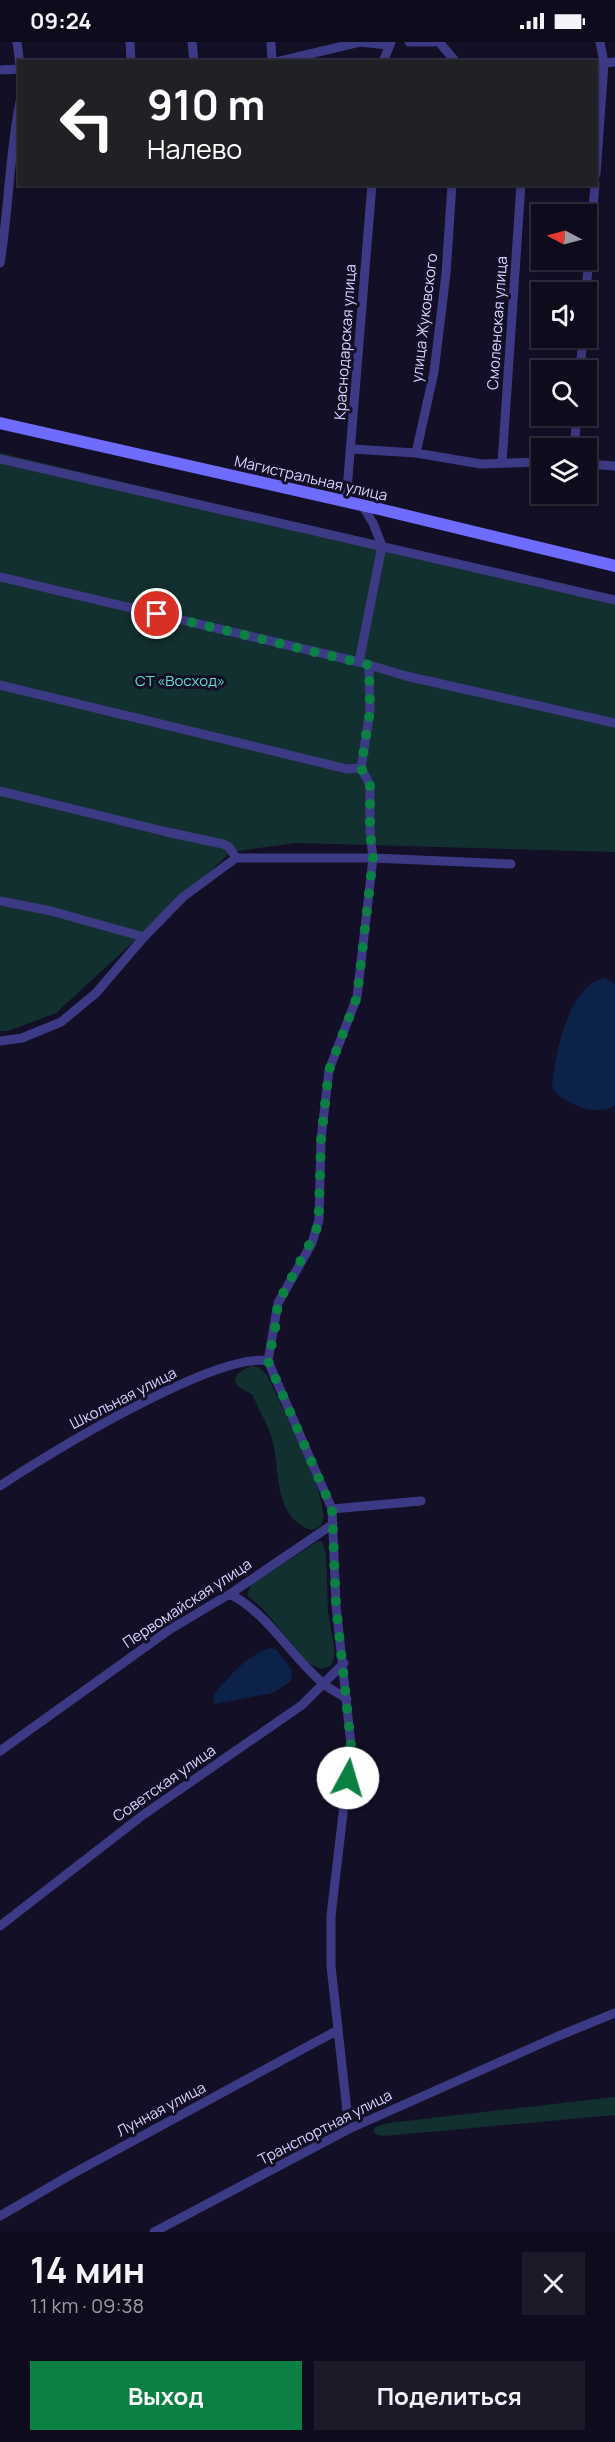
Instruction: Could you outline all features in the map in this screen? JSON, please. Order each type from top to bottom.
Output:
[{"type":"main road","name":"Магистральная улица","points":[[0,423],[362,505],[615,566]]},
{"type":"street","points":[[17,42],[19,60]]},
{"type":"street","points":[[130,42],[131,60]]},
{"type":"street","points":[[192,42],[194,60]]},
{"type":"street","points":[[271,42],[274,60]]},
{"type":"street","points":[[283,60],[360,42],[389,43],[384,60]]},
{"type":"street","points":[[409,42],[434,42]]},
{"type":"street","points":[[439,42],[454,60]]},
{"type":"street","points":[[597,146],[600,42]]},
{"type":"street","points":[[600,63],[615,62]]},
{"type":"street","points":[[0,70],[18,67]]},
{"type":"street","points":[[0,263],[8,219],[5,177],[18,112]]},
{"type":"street","name":"Краснодарская улица","points":[[346,502],[372,186]]},
{"type":"street","name":"улица Жуковского","points":[[416,453],[434,372],[446,274],[452,186]]},
{"type":"street","name":"Смоленская улица","points":[[502,463],[521,186]]},
{"type":"street","points":[[587,282],[595,186]]},
{"type":"street","points":[[352,449],[416,453],[481,464],[531,462]]},
{"type":"street","points":[[0,459],[615,600]]},
{"type":"street","points":[[597,465],[615,466]]},
{"type":"street","points":[[359,662],[382,546],[373,523],[362,505]]},
{"type":"street","points":[[0,577],[359,662],[406,676],[615,723]]},
{"type":"street","points":[[349,2129],[330,1938],[351,1745],[336,1605],[332,1509],[268,1361],[278,1303],[312,1244],[319,1220],[321,1139],[329,1070],[357,997],[373,858],[370,832],[370,785],[361,768],[370,711],[369,665]]},
{"type":"street","points":[[0,685],[346,769],[361,768]]},
{"type":"street","points":[[0,791],[223,844],[229,847],[236,858]]},
{"type":"street","points":[[0,1041],[22,1038],[61,1022],[96,993],[144,937],[183,897],[236,858],[373,858],[511,864]]},
{"type":"street","points":[[0,901],[51,911],[144,937]]},
{"type":"street","name":"Школьная улица","points":[[0,1486],[49,1453],[171,1389],[245,1361],[268,1361]]},
{"type":"street","points":[[332,1509],[421,1501]]},
{"type":"street","name":"Первомайская улица","points":[[0,1751],[169,1630],[230,1594],[333,1524]]},
{"type":"street","points":[[230,1594],[262,1615],[324,1684],[347,1699]]},
{"type":"street","name":"Советская улица","points":[[0,1926],[143,1815],[302,1705],[344,1663]]},
{"type":"street","name":"Транспортная улица","points":[[154,2232],[349,2129],[615,2013]]},
{"type":"street","name":"Лунная улица","points":[[0,2216],[72,2174],[338,2030]]},
{"type":"green space","name":"СТ «Восход»","points":[[0,453],[615,598],[615,852],[295,843],[231,852],[56,1013],[8,1031],[0,1031]]},
{"type":"green space","points":[[252,1366],[258,1367],[267,1375],[312,1474],[320,1495],[323,1512],[322,1523],[316,1529],[311,1530],[298,1523],[289,1513],[283,1501],[274,1445],[268,1428],[253,1395],[236,1383],[238,1374]]},
{"type":"green space","points":[[318,1541],[322,1542],[326,1553],[328,1612],[335,1651],[332,1665],[321,1669],[308,1663],[262,1608],[247,1595],[251,1585]]},
{"type":"green space","points":[[615,2097],[615,2115],[385,2136],[377,2135],[373,2131],[375,2127],[388,2123]]},
{"type":"water","points":[[605,978],[615,984],[615,1105],[608,1109],[590,1110],[572,1104],[552,1088],[560,1041],[572,1007],[592,983]]},
{"type":"water","points":[[270,1648],[276,1649],[292,1670],[291,1681],[273,1693],[215,1704],[214,1695],[232,1674],[246,1661]]},
{"type":"route","points":[[157,614],[369,665],[370,711],[361,768],[370,785],[370,832],[373,858],[357,997],[350,1021],[334,1053],[329,1070],[321,1139],[319,1220],[312,1244],[278,1303],[268,1361],[332,1509],[336,1605],[343,1653],[351,1745],[348,1778]]}]
